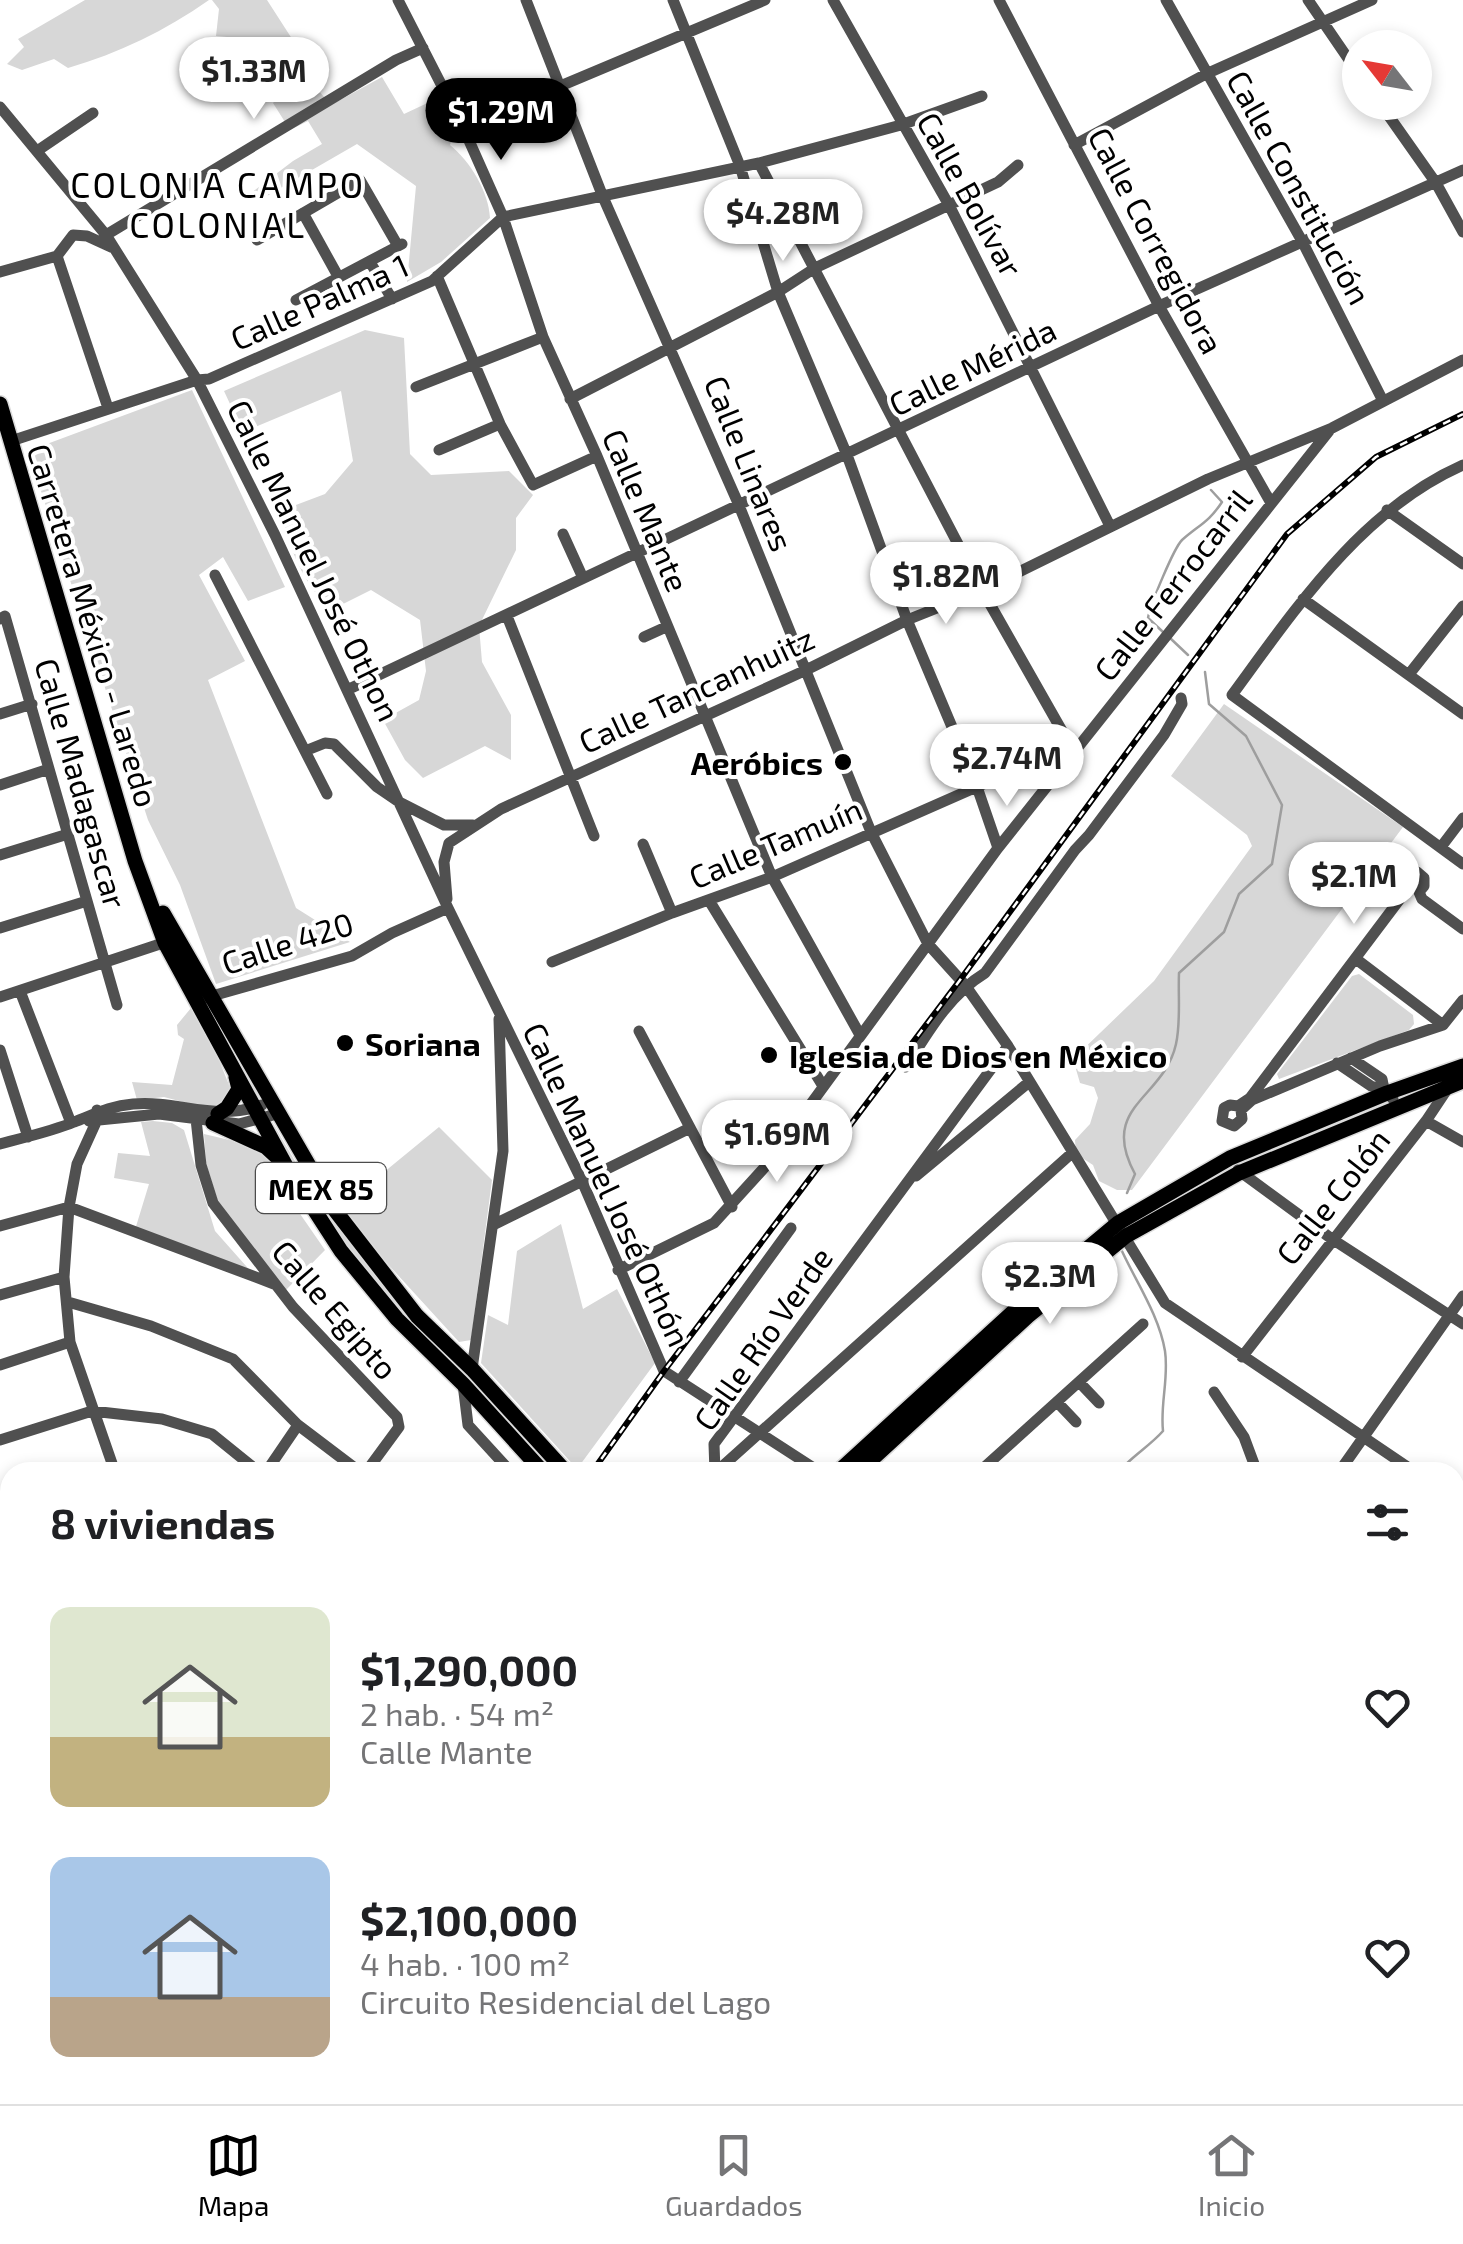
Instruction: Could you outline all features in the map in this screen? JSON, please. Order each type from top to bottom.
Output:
[{"type":"main road","name":"Carretera México - Laredo","points":[[0,404],[135,861],[171,941]]},
{"type":"main road","name":"MEX 85","points":[[171,941],[334,1209],[417,1316],[472,1369],[557,1462]]},
{"type":"main road","name":"MEX 85","points":[[203,998],[235,1073],[286,1166],[340,1251],[397,1319],[464,1384],[534,1462]]},
{"type":"main road","points":[[850,1462],[946,1385],[1122,1230],[1230,1158],[1463,1067]]},
{"type":"main road","points":[[235,1073],[239,1088],[216,1118],[266,1148],[286,1166]]},
{"type":"main road","points":[[1122,1230],[1390,1096],[1456,1084]]},
{"type":"main road","points":[[868,1462],[946,1385]]},
{"type":"street","name":"Calle Mante","points":[[398,0],[462,126],[502,217],[543,337],[597,456],[772,878],[860,1035]]},
{"type":"street","name":"Calle Linares","points":[[526,0],[603,197],[672,346],[871,832],[928,944],[1008,1046],[1166,1303],[1400,1462]]},
{"type":"street","points":[[673,0],[740,166],[778,292],[847,455],[907,620],[976,784],[998,848]]},
{"type":"street","points":[[462,126],[765,0]]},
{"type":"street","name":"Calle Bolívar","points":[[833,0],[950,207],[1110,526]]},
{"type":"street","name":"Calle Corregidora","points":[[999,0],[1159,306],[1271,503]]},
{"type":"street","name":"Calle Constitución","points":[[1166,0],[1302,241],[1383,401]]},
{"type":"street","points":[[1308,0],[1342,51]]},
{"type":"street","points":[[1074,145],[1206,74],[1372,0]]},
{"type":"street","points":[[106,235],[422,48]]},
{"type":"street","points":[[502,217],[759,163],[901,124],[982,96]]},
{"type":"street","name":"Calle Manuel José Othon","points":[[0,108],[106,235],[197,380],[275,535],[499,1015]]},
{"type":"street","points":[[36,151],[93,112]]},
{"type":"street","points":[[1392,120],[1436,183],[1463,232]]},
{"type":"street","points":[[759,163],[982,590],[1074,752]]},
{"type":"street","points":[[570,399],[778,292],[815,268],[998,182],[1018,165]]},
{"type":"street","name":"Calle Mérida","points":[[347,690],[1159,306],[1463,170]]},
{"type":"street","points":[[257,240],[360,180],[401,244],[296,300]]},
{"type":"street","points":[[0,272],[57,256],[73,235],[83,208]]},
{"type":"street","points":[[303,213],[338,278]]},
{"type":"street","name":"Calle Palma 1","points":[[10,441],[226,372],[392,299],[438,276],[502,217]]},
{"type":"street","points":[[73,235],[87,236],[114,249]]},
{"type":"street","points":[[57,256],[108,408]]},
{"type":"street","points":[[370,262],[392,299]]},
{"type":"street","points":[[438,276],[500,424],[534,484],[597,456]]},
{"type":"street","points":[[416,386],[543,337]]},
{"type":"street","name":"Calle Tancanhuitz","points":[[448,908],[444,862],[449,844],[473,825],[907,620],[982,590],[1248,462],[1332,428],[1463,360]]},
{"type":"street","points":[[439,450],[500,424]]},
{"type":"street","name":"Calle Ferrocarril","points":[[618,1270],[714,1224],[732,1206],[998,848],[1332,428]]},
{"type":"street","points":[[1463,465],[1387,510],[1303,598],[1232,695],[1463,864]]},
{"type":"street","points":[[1387,510],[1463,564]]},
{"type":"street","points":[[563,534],[583,578]]},
{"type":"street","points":[[216,576],[327,794]]},
{"type":"street","points":[[1303,598],[1463,714]]},
{"type":"street","points":[[1410,674],[1463,606]]},
{"type":"street","points":[[507,616],[594,836]]},
{"type":"street","name":"Calle Madagascar","points":[[2,618],[32,704],[118,1005]]},
{"type":"street","points":[[644,637],[666,626]]},
{"type":"street","points":[[906,1067],[964,986],[985,973],[1089,836],[1164,735],[1182,704],[1181,698]]},
{"type":"street","points":[[0,714],[32,704]]},
{"type":"street","points":[[305,751],[325,743],[334,744],[377,787],[399,802],[444,825],[473,825]]},
{"type":"street","name":"Calle Tamuín","points":[[552,962],[772,878],[1048,755],[1074,752]]},
{"type":"street","points":[[0,784],[49,769]]},
{"type":"street","points":[[1441,847],[1463,818]]},
{"type":"street","points":[[0,855],[68,834]]},
{"type":"street","points":[[643,844],[672,913]]},
{"type":"street","points":[[1463,929],[1422,899],[1424,878],[1412,872],[1403,880],[1406,891],[1356,960],[1250,1098],[1238,1106],[1230,1104],[1224,1108],[1222,1121],[1234,1126],[1242,1119],[1241,1110],[1252,1100],[1338,1063],[1443,1025],[1463,1000]]},
{"type":"street","points":[[0,928],[87,901]]},
{"type":"street","points":[[710,902],[823,1086]]},
{"type":"street","name":"Calle 420","points":[[203,998],[352,956],[448,908]]},
{"type":"street","points":[[0,997],[171,941]]},
{"type":"street","points":[[1356,960],[1443,1025]]},
{"type":"street","points":[[20,991],[73,1122]]},
{"type":"street","points":[[472,1369],[503,1151],[499,1015]]},
{"type":"street","name":"Calle Manuel José Othón","points":[[499,1015],[582,1181],[664,1371],[806,1462]]},
{"type":"street","points":[[639,1031],[732,1206]]},
{"type":"street","name":"Calle Río Verde","points":[[715,1462],[714,1444],[1008,1046]]},
{"type":"street","points":[[1,1054],[28,1136]]},
{"type":"street","points":[[1351,1058],[1382,1079],[1390,1096]]},
{"type":"street","points":[[1338,1063],[1390,1096]]},
{"type":"street","name":"Calle Colón","points":[[1242,1356],[1456,1084],[1463,1067]]},
{"type":"street","points":[[902,1188],[1028,1083]]},
{"type":"street","points":[[0,1144],[97,1115],[162,1103],[216,1118]]},
{"type":"street","points":[[97,1115],[159,1114],[196,1119],[258,1114],[274,1107]]},
{"type":"street","points":[[97,1115],[77,1164],[64,1277],[70,1342],[111,1462]]},
{"type":"street","name":"Calle Egipto","points":[[196,1119],[197,1147],[213,1203],[276,1285],[397,1418],[399,1427],[371,1462]]},
{"type":"street","points":[[1426,1120],[1463,1142]]},
{"type":"street","points":[[495,1224],[690,1128]]},
{"type":"street","points":[[726,1462],[1072,1153]]},
{"type":"street","points":[[1230,1158],[1240,1173],[1463,1324]]},
{"type":"street","points":[[0,1226],[70,1207],[276,1285]]},
{"type":"street","points":[[678,1382],[791,1228]]},
{"type":"street","points":[[0,1295],[64,1277]]},
{"type":"street","points":[[1347,1462],[1463,1296]]},
{"type":"street","points":[[68,1302],[151,1326],[233,1358],[298,1425],[349,1462]]},
{"type":"street","points":[[990,1462],[1143,1324]]},
{"type":"street","points":[[0,1366],[70,1342]]},
{"type":"street","points":[[1079,1382],[1099,1403]]},
{"type":"street","points":[[464,1384],[468,1425],[502,1462]]},
{"type":"street","points":[[1214,1392],[1244,1437],[1253,1462]]},
{"type":"street","points":[[1057,1402],[1076,1422]]},
{"type":"street","points":[[0,1440],[92,1411],[162,1419],[212,1434],[247,1462]]},
{"type":"street","points":[[273,1462],[298,1425]]},
{"type":"shaded area","points":[[85,0],[209,0],[158,31],[87,62],[68,68],[54,59],[22,70],[7,64],[24,47],[18,39]]},
{"type":"shaded area","points":[[212,0],[267,0],[296,45],[287,54],[331,105],[382,77],[404,114],[436,99],[451,126],[450,145],[477,178],[490,218],[441,262],[407,282],[416,186],[357,144],[260,200],[251,193],[322,144],[308,121],[290,130],[273,103],[286,89],[276,72],[255,77],[238,38],[216,36],[219,9]]},
{"type":"shaded area","points":[[365,330],[404,338],[410,454],[431,475],[509,471],[533,495],[516,518],[516,550],[479,626],[482,662],[511,715],[511,760],[485,746],[423,778],[405,760],[383,720],[419,700],[426,671],[420,620],[371,590],[331,610],[298,564],[280,511],[325,494],[353,461],[341,391],[243,432],[224,391]]},
{"type":"shaded area","points":[[192,390],[285,587],[248,601],[223,557],[199,575],[245,661],[208,680],[296,908],[350,942],[216,984],[180,885],[148,820],[28,451]]},
{"type":"shaded area","points":[[1224,704],[1403,827],[1132,1190],[1117,1190],[1099,1181],[1093,1165],[1076,1154],[1075,1140],[1090,1124],[1098,1098],[1094,1087],[1080,1083],[1073,1059],[1154,981],[1252,846],[1247,835],[1171,776]]},
{"type":"shaded area","points":[[1359,974],[1413,1015],[1414,1024],[1409,1030],[1279,1079],[1277,1074],[1352,976]]},
{"type":"shaded area","points":[[191,1008],[215,1050],[231,1090],[217,1111],[164,1097],[137,1100],[132,1082],[172,1085],[184,1039],[178,1035],[177,1025]]},
{"type":"shaded area","points":[[141,1122],[172,1123],[184,1130],[215,1231],[254,1275],[134,1233],[149,1184],[114,1178],[118,1153],[150,1156]]},
{"type":"shaded area","points":[[273,1123],[341,1228],[477,1386],[476,1393],[338,1234],[293,1163]]},
{"type":"shaded area","points":[[439,1127],[492,1180],[471,1340],[459,1342],[353,1226],[348,1213],[350,1200]]},
{"type":"shaded area","points":[[204,1134],[238,1142],[269,1158],[325,1250],[285,1291],[225,1224],[206,1163]]},
{"type":"shaded area","points":[[561,1224],[583,1309],[617,1289],[655,1363],[582,1462],[571,1462],[481,1363],[488,1315],[508,1325],[517,1251]]},
{"type":"waterway","points":[[1163,632],[1148,618],[1150,611],[1178,545],[1222,502],[1211,490]]},
{"type":"waterway","points":[[1170,638],[1188,655]]},
{"type":"waterway","points":[[1127,1193],[1135,1174],[1124,1133],[1129,1117],[1169,1063],[1176,1044],[1179,973],[1224,932],[1239,894],[1272,864],[1282,805],[1246,736],[1209,704],[1205,672]]},
{"type":"waterway","points":[[1121,1249],[1158,1325],[1166,1371],[1163,1431],[1128,1462]]},
{"type":"railway","points":[[599,1462],[1287,534],[1376,457],[1463,414]]},
{"type":"place","name":"Aeróbics","points":[[843,762]]},
{"type":"place","name":"Soriana","points":[[345,1043]]},
{"type":"place","name":"Iglesia de Dios en México","points":[[769,1055]]},
{"type":"district","name":"COLONIA CAMPO COLONIAL","points":[[218,204]]}]
